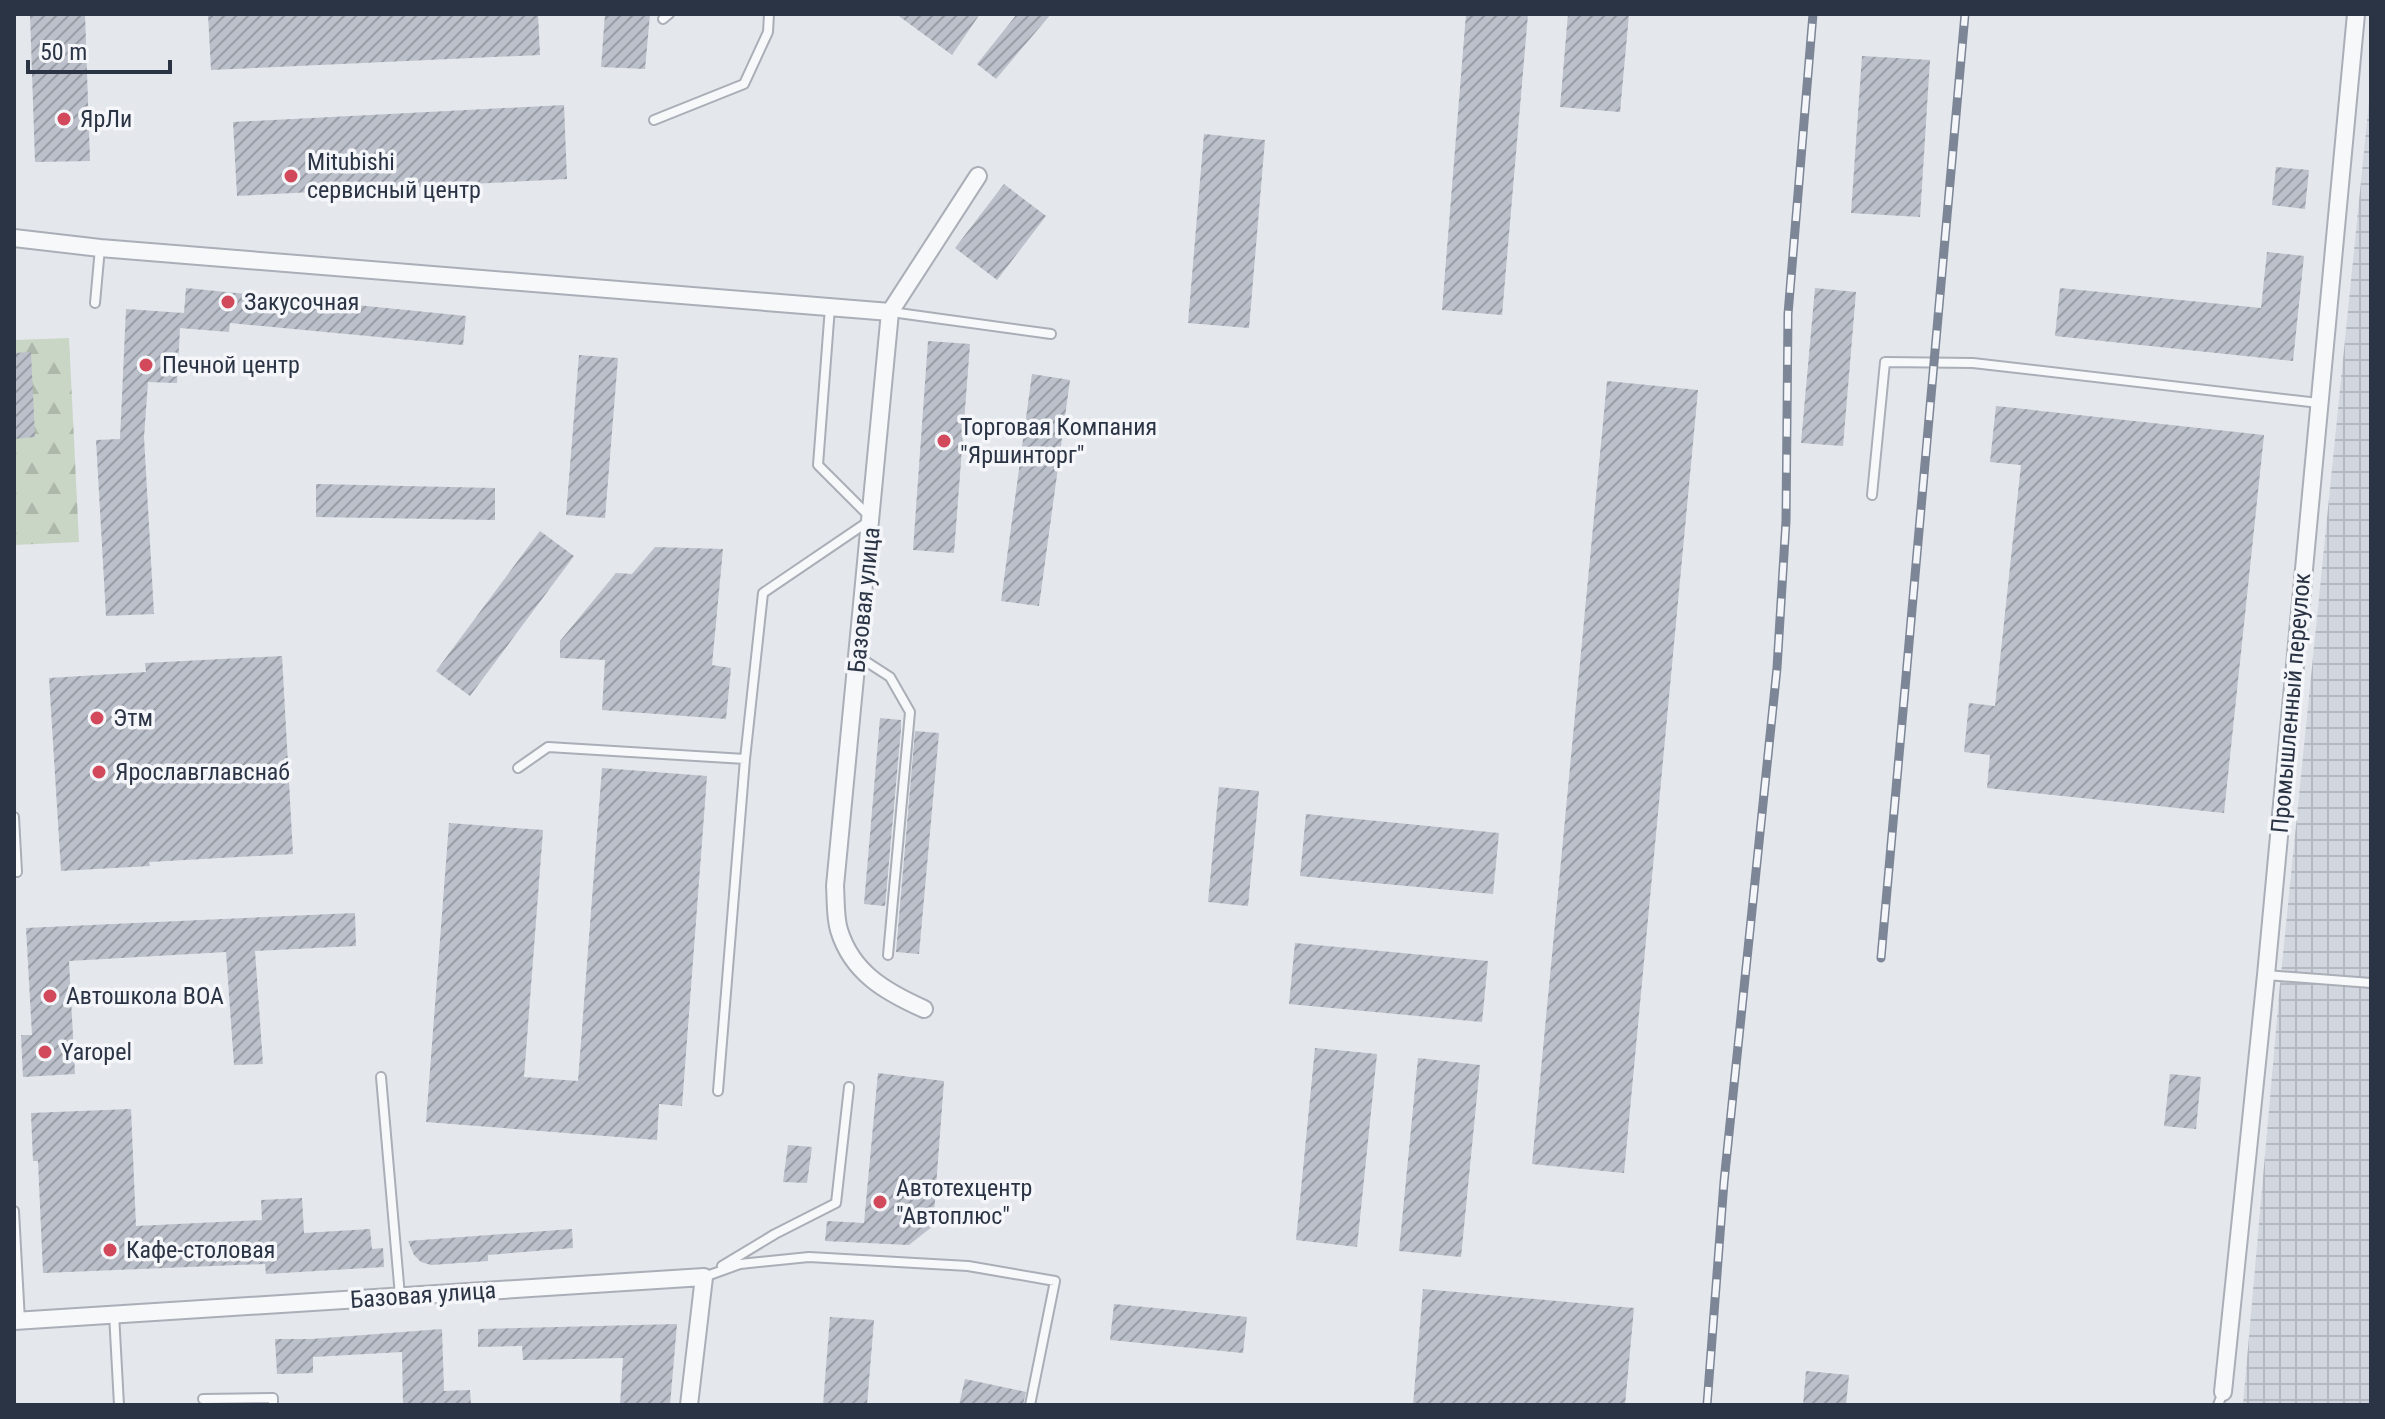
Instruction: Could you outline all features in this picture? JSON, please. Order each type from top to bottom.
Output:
[{"type":"street","name":"Промышленный переулок","points":[[2220,1399],[2266,975],[2356,14]]},
{"type":"street","name":"Базовая улица","points":[[924,1009],[888,993],[855,963],[839,929],[835,886],[890,312],[978,176]]},
{"type":"street","points":[[14,238],[100,248],[890,312]]},
{"type":"street","name":"Базовая улица","points":[[17,1321],[704,1277]]},
{"type":"street","points":[[689,1405],[704,1277]]},
{"type":"lane","points":[[654,120],[744,84],[768,32],[769,14]]},
{"type":"lane","points":[[95,303],[100,248]]},
{"type":"lane","points":[[718,1091],[745,759],[763,593],[872,519],[818,465],[830,307]]},
{"type":"lane","points":[[890,312],[1051,334]]},
{"type":"lane","points":[[1872,495],[1885,362],[1973,363],[2319,403]]},
{"type":"lane","points":[[859,657],[890,677],[910,712],[888,955]]},
{"type":"lane","points":[[518,768],[548,747],[745,759]]},
{"type":"lane","points":[[14,817],[17,872]]},
{"type":"lane","points":[[2266,975],[2371,983]]},
{"type":"lane","points":[[381,1077],[400,1296]]},
{"type":"lane","points":[[704,1277],[775,1234],[836,1203],[849,1087]]},
{"type":"lane","points":[[14,1211],[17,1321]]},
{"type":"lane","points":[[704,1277],[740,1264],[809,1257],[968,1266],[1055,1281],[1030,1405]]},
{"type":"lane","points":[[114,1314],[119,1405]]},
{"type":"lane","points":[[203,1399],[273,1398],[273,1405]]},
{"type":"shaded area","points":[[2371,82],[2371,1405],[2243,1405],[2280,984]]},
{"type":"green space","points":[[69,338],[79,542],[14,545],[14,340]]},
{"type":"building","points":[[30,14],[85,14],[90,161],[35,162]]},
{"type":"building","points":[[208,14],[538,14],[540,55],[211,70]]},
{"type":"building","points":[[605,14],[650,14],[645,69],[601,67]]},
{"type":"building","points":[[896,14],[980,14],[952,55]]},
{"type":"building","points":[[1017,14],[1051,14],[996,79],[977,64]]},
{"type":"building","points":[[1466,14],[1528,14],[1502,315],[1442,310]]},
{"type":"building","points":[[1568,14],[1629,14],[1620,112],[1560,107]]},
{"type":"building","points":[[1862,56],[1930,60],[1920,217],[1851,213]]},
{"type":"building","points":[[564,105],[567,179],[237,196],[233,122]]},
{"type":"building","points":[[1204,134],[1265,140],[1249,328],[1188,323]]},
{"type":"building","points":[[2276,167],[2309,170],[2305,209],[2272,205]]},
{"type":"building","points":[[1004,184],[1046,216],[997,280],[955,248]]},
{"type":"building","points":[[2267,252],[2304,256],[2293,361],[2055,336],[2060,288],[2261,308]]},
{"type":"building","points":[[186,288],[466,316],[463,345],[230,323],[229,332],[180,328],[177,383],[148,382],[144,437],[154,614],[106,616],[96,440],[120,439],[126,309],[184,313]]},
{"type":"building","points":[[1815,288],[1856,292],[1843,446],[1801,443]]},
{"type":"building","points":[[928,341],[970,344],[954,553],[913,550]]},
{"type":"building","points":[[31,352],[35,437],[14,439],[14,353]]},
{"type":"building","points":[[579,355],[618,358],[605,518],[566,515]]},
{"type":"building","points":[[1032,374],[1070,380],[1039,606],[1001,601]]},
{"type":"building","points":[[1607,381],[1698,390],[1624,1173],[1532,1164]]},
{"type":"building","points":[[1996,406],[2264,435],[2224,813],[1987,788],[1990,755],[1964,752],[1969,703],[1995,706],[2021,465],[1990,462]]},
{"type":"building","points":[[316,484],[495,488],[495,520],[316,517]]},
{"type":"building","points":[[540,531],[574,556],[470,696],[436,671]]},
{"type":"building","points":[[655,547],[723,549],[712,665],[731,668],[726,719],[602,710],[605,660],[560,658],[560,641],[616,573],[632,574]]},
{"type":"building","points":[[282,656],[293,854],[149,862],[150,866],[61,871],[49,678],[146,672],[145,663]]},
{"type":"building","points":[[880,718],[901,720],[885,906],[864,904]]},
{"type":"building","points":[[915,731],[939,733],[919,954],[896,952]]},
{"type":"building","points":[[602,768],[707,776],[682,1106],[659,1104],[657,1140],[426,1122],[449,823],[543,830],[524,1077],[578,1081]]},
{"type":"building","points":[[1219,787],[1259,791],[1248,906],[1208,902]]},
{"type":"building","points":[[1306,814],[1499,833],[1493,894],[1300,876]]},
{"type":"building","name":"Автошкола ВОА","points":[[355,913],[356,946],[255,951],[263,1064],[234,1065],[226,952],[69,961],[75,1074],[23,1077],[21,1035],[32,1035],[26,928]]},
{"type":"building","points":[[1295,943],[1488,961],[1482,1022],[1289,1004]]},
{"type":"building","points":[[1315,1048],[1377,1054],[1357,1247],[1296,1240]]},
{"type":"building","points":[[1418,1058],[1480,1065],[1461,1257],[1399,1251]]},
{"type":"building","points":[[878,1073],[944,1081],[933,1226],[909,1245],[825,1241],[827,1221],[864,1223]]},
{"type":"building","points":[[2170,1074],[2201,1077],[2196,1129],[2164,1126]]},
{"type":"building","points":[[131,1109],[136,1226],[262,1220],[261,1200],[302,1198],[304,1233],[370,1229],[372,1249],[383,1248],[384,1267],[266,1274],[265,1264],[43,1273],[38,1161],[33,1161],[31,1113]]},
{"type":"building","points":[[788,1145],[812,1147],[807,1183],[783,1182]]},
{"type":"building","points":[[572,1229],[573,1248],[488,1255],[488,1261],[431,1265],[421,1262],[414,1255],[408,1241]]},
{"type":"building","points":[[1423,1289],[1634,1308],[1625,1405],[1413,1405]]},
{"type":"building","points":[[1114,1304],[1247,1317],[1243,1353],[1110,1340]]},
{"type":"building","points":[[830,1317],[874,1320],[867,1405],[823,1405]]},
{"type":"building","points":[[677,1324],[670,1405],[620,1405],[623,1358],[523,1360],[522,1346],[478,1347],[478,1329]]},
{"type":"building","points":[[442,1329],[444,1391],[470,1390],[471,1405],[403,1405],[402,1352],[313,1357],[313,1373],[277,1374],[275,1339]]},
{"type":"building","points":[[1806,1371],[1849,1375],[1846,1405],[1803,1405]]},
{"type":"building","points":[[965,1379],[1026,1392],[1023,1405],[959,1405]]},
{"type":"railway","points":[[1707,1405],[1724,1182],[1777,668],[1786,521],[1788,314],[1813,14]]},
{"type":"railway","points":[[1881,958],[1965,14]]},
{"type":"place","name":"ЯрЛи","points":[[64,119]]},
{"type":"place","name":"Mitubishi сервисный центр","points":[[291,176]]},
{"type":"place","name":"Закусочная","points":[[228,302]]},
{"type":"place","name":"Печной центр","points":[[146,365]]},
{"type":"place","name":"Торговая Компания \"Яршинторг\"","points":[[944,441]]},
{"type":"place","name":"Этм","points":[[97,718]]},
{"type":"place","name":"Ярославглавснаб","points":[[99,772]]},
{"type":"place","name":"Автошкола ВОА","points":[[50,996]]},
{"type":"place","name":"Yaropel","points":[[45,1052]]},
{"type":"place","name":"Автотехцентр \"Автоплюс\"","points":[[880,1202]]},
{"type":"place","name":"Кафе-столовая","points":[[110,1250]]}]
